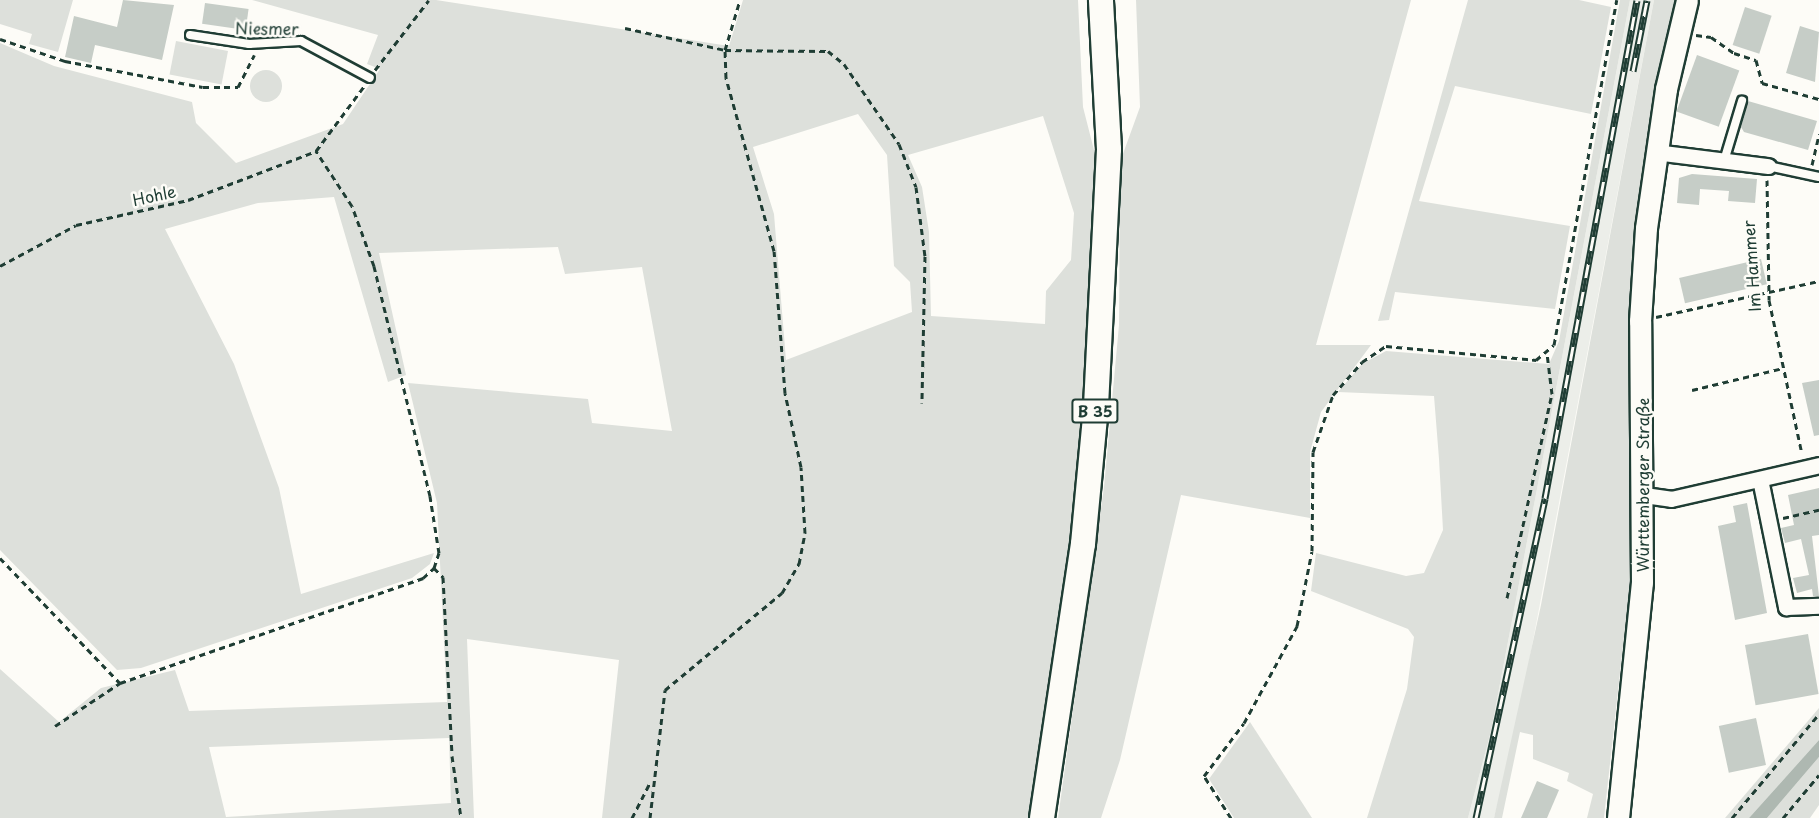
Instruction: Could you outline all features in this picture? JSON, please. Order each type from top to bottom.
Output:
[{"type":"main road","name":"B 35","points":[[1042,818],[1083,544],[1096,406],[1109,149],[1101,0]]},
{"type":"main road","name":"Württemberger Straße","points":[[1618,818],[1634,704],[1644,495],[1640,321],[1655,152],[1687,0]]},
{"type":"street","points":[[1655,152],[1768,166]]},
{"type":"street","points":[[1644,495],[1671,499],[1812,466]]},
{"type":"street","points":[[1760,479],[1786,607],[1819,606]]},
{"type":"lane","name":"Niesmer","points":[[190,35],[260,44],[301,41],[370,78]]},
{"type":"lane","points":[[1724,161],[1742,101]]},
{"type":"lane","points":[[1768,166],[1819,177]]},
{"type":"path","points":[[55,726],[120,682],[423,578],[434,568],[439,553],[430,496],[374,266],[352,206],[316,151],[429,0]]},
{"type":"path","points":[[650,818],[651,782],[665,690],[782,593],[799,564],[805,533],[801,467],[785,393],[774,251],[760,184],[733,109],[725,50],[740,0]]},
{"type":"path","points":[[1507,598],[1552,394],[1547,356],[1557,338],[1617,0]]},
{"type":"path","points":[[625,28],[725,50],[828,51],[844,64],[899,144],[916,188],[925,256],[922,403]]},
{"type":"path","points":[[1680,31],[1711,36],[1734,53],[1756,60],[1762,82],[1819,99]]},
{"type":"path","points":[[0,39],[64,61],[203,87],[238,87],[260,44]]},
{"type":"path","points":[[1810,176],[1819,134]]},
{"type":"path","name":"Hohle","points":[[0,266],[76,225],[188,200],[316,151]]},
{"type":"path","name":"Im Hammer","points":[[1768,166],[1765,226],[1771,290],[1783,368],[1812,466]]},
{"type":"path","points":[[1640,321],[1819,281]]},
{"type":"path","points":[[1231,818],[1204,776],[1244,723],[1297,626],[1312,551],[1312,452],[1334,395],[1362,362],[1386,346],[1536,360],[1547,356]]},
{"type":"path","points":[[1692,390],[1783,368]]},
{"type":"path","points":[[1769,521],[1819,510]]},
{"type":"path","points":[[0,558],[120,682]]},
{"type":"path","points":[[434,568],[443,578],[452,756],[461,818]]},
{"type":"path","points":[[1732,818],[1819,714]]},
{"type":"path","points":[[1783,818],[1819,774]]},
{"type":"path","points":[[632,818],[651,782]]},
{"type":"shaded area","points":[[0,0],[73,0],[58,52],[29,44],[32,34],[0,24]]},
{"type":"shaded area","points":[[252,0],[436,0],[729,46],[743,0],[1078,0],[1083,107],[1096,158],[1095,211],[1078,499],[1030,818],[602,818],[619,660],[467,639],[474,818],[0,818],[0,669],[59,722],[101,688],[175,670],[189,711],[447,702],[437,503],[408,383],[588,399],[592,423],[672,431],[642,267],[565,274],[558,247],[379,253],[406,375],[388,382],[334,197],[258,203],[165,229],[234,364],[279,488],[301,594],[434,553],[430,564],[412,578],[141,668],[117,670],[0,550],[0,43],[54,66],[192,102],[196,123],[236,163],[343,124],[380,69],[367,64],[378,35]],"holes":[[[858,114],[887,155],[894,266],[910,282],[912,312],[786,360],[774,214],[753,147]],[[1043,116],[1074,213],[1071,260],[1046,291],[1045,324],[931,316],[929,232],[922,187],[908,155]],[[449,738],[451,803],[226,817],[209,747]]]},
{"type":"shaded area","points":[[1136,0],[1411,0],[1316,345],[1371,345],[1321,412],[1310,452],[1310,518],[1181,495],[1120,760],[1101,818],[1058,818],[1104,487],[1119,325],[1120,162],[1140,107]]},
{"type":"shaded area","points":[[1468,0],[1579,0],[1611,7],[1591,114],[1455,86],[1419,201],[1570,226],[1555,309],[1395,292],[1389,320],[1378,321]]},
{"type":"shaded area","points":[[1620,0],[1630,0],[1491,731],[1468,818],[1367,818],[1407,689],[1414,637],[1408,629],[1311,591],[1316,553],[1406,576],[1424,573],[1443,530],[1439,459],[1434,396],[1338,392],[1362,364],[1386,351],[1549,364],[1559,341]]},
{"type":"shaded area","points":[[1630,0],[1654,0],[1515,736],[1494,818],[1468,818],[1491,731]]},
{"type":"shaded area","points":[[1654,0],[1675,0],[1636,227],[1629,316],[1630,582],[1604,818],[1587,818],[1593,794],[1567,781],[1569,773],[1533,759],[1533,735],[1520,732],[1502,818],[1494,818],[1541,605]]},
{"type":"shaded area","points":[[176,41],[228,51],[222,84],[170,74]]},
{"type":"shaded area","points":[[266,70],[277,75],[282,86],[277,97],[266,102],[255,97],[250,86],[255,75]]},
{"type":"shaded area","points":[[1819,708],[1819,740],[1749,818],[1725,818]]},
{"type":"shaded area","points":[[1250,722],[1312,818],[1234,818],[1209,779]]},
{"type":"shaded area","points":[[1819,740],[1819,757],[1767,818],[1749,818]]},
{"type":"shaded area","points":[[1819,757],[1819,805],[1810,818],[1767,818]]},
{"type":"building","points":[[123,0],[174,5],[162,60],[95,45],[91,63],[65,57],[74,16],[117,27]]},
{"type":"building","points":[[205,3],[249,9],[246,30],[202,24]]},
{"type":"building","points":[[1745,7],[1772,16],[1759,54],[1733,45]]},
{"type":"building","points":[[1800,26],[1819,32],[1815,82],[1786,73]]},
{"type":"building","points":[[1697,55],[1739,70],[1719,127],[1676,111]]},
{"type":"building","points":[[1748,101],[1817,121],[1808,150],[1744,132],[1741,127]]},
{"type":"building","points":[[1692,174],[1757,179],[1755,203],[1728,201],[1729,191],[1700,189],[1699,205],[1677,203],[1679,178]]},
{"type":"building","points":[[1761,259],[1767,284],[1685,303],[1679,278]]},
{"type":"building","points":[[1819,380],[1819,435],[1814,436],[1802,383]]},
{"type":"building","points":[[1819,488],[1819,535],[1812,536],[1819,596],[1813,596],[1812,589],[1797,593],[1793,578],[1809,575],[1801,539],[1785,543],[1781,528],[1794,525],[1788,495]]},
{"type":"building","points":[[1747,503],[1767,613],[1735,620],[1718,526],[1736,522],[1733,506]]},
{"type":"building","points":[[1808,634],[1819,694],[1756,705],[1745,645]]},
{"type":"building","points":[[1756,718],[1766,765],[1729,773],[1719,726]]},
{"type":"building","points":[[1537,781],[1559,790],[1547,818],[1521,818]]},
{"type":"railway","points":[[1476,818],[1545,498],[1637,0]]},
{"type":"railway","points":[[1633,71],[1647,0]]}]
